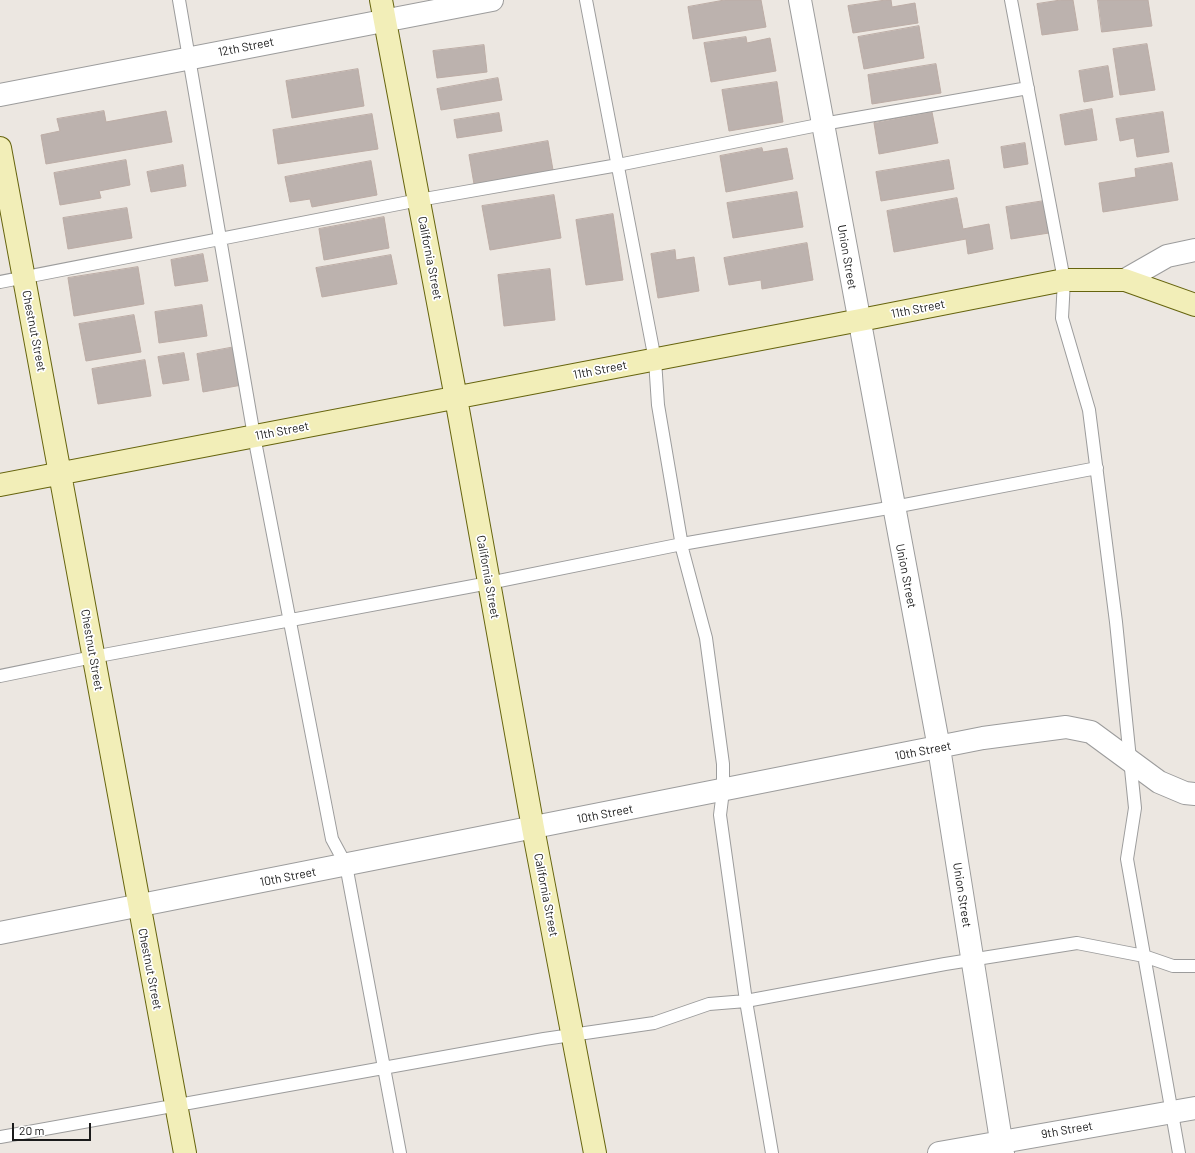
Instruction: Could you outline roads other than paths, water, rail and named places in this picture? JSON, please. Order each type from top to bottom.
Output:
[{"type":"street","name":"12th Street","points":[[0,95],[190,58],[383,10],[492,0]]},
{"type":"street","name":"Union Street","points":[[800,0],[939,748],[1002,1147]]},
{"type":"street","name":"California Street","points":[[383,10],[456,398],[533,828],[595,1153]]},
{"type":"street","name":"Chestnut Street","points":[[0,148],[61,473],[138,906],[184,1153]]},
{"type":"street","name":"11th Street","points":[[0,485],[859,321],[1064,280],[1125,280],[1167,256],[1195,250]]},
{"type":"street","points":[[1125,280],[1195,304]]},
{"type":"street","name":"10th Street","points":[[0,933],[723,791],[983,738],[1066,727],[1091,732],[1159,782],[1185,793],[1195,794]]},
{"type":"street","name":"9th Street","points":[[939,1153],[1002,1147],[1195,1108]]},
{"type":"lane","points":[[179,0],[254,436],[332,839],[346,865],[400,1153]]},
{"type":"lane","points":[[586,0],[655,360],[658,405],[682,544],[706,638],[723,764],[723,791],[720,814],[746,1001],[772,1153]]},
{"type":"lane","points":[[1011,0],[1064,280],[1062,318],[1089,410],[1116,622],[1135,808],[1127,859],[1180,1153]]},
{"type":"lane","points":[[0,282],[419,200],[618,165],[823,124],[1028,88]]},
{"type":"lane","points":[[0,676],[489,583],[682,544],[894,507],[1097,468]]},
{"type":"lane","points":[[0,1137],[572,1035],[654,1023],[709,1004],[746,1001],[972,959],[1077,943],[1144,956],[1173,966],[1195,966]]}]
